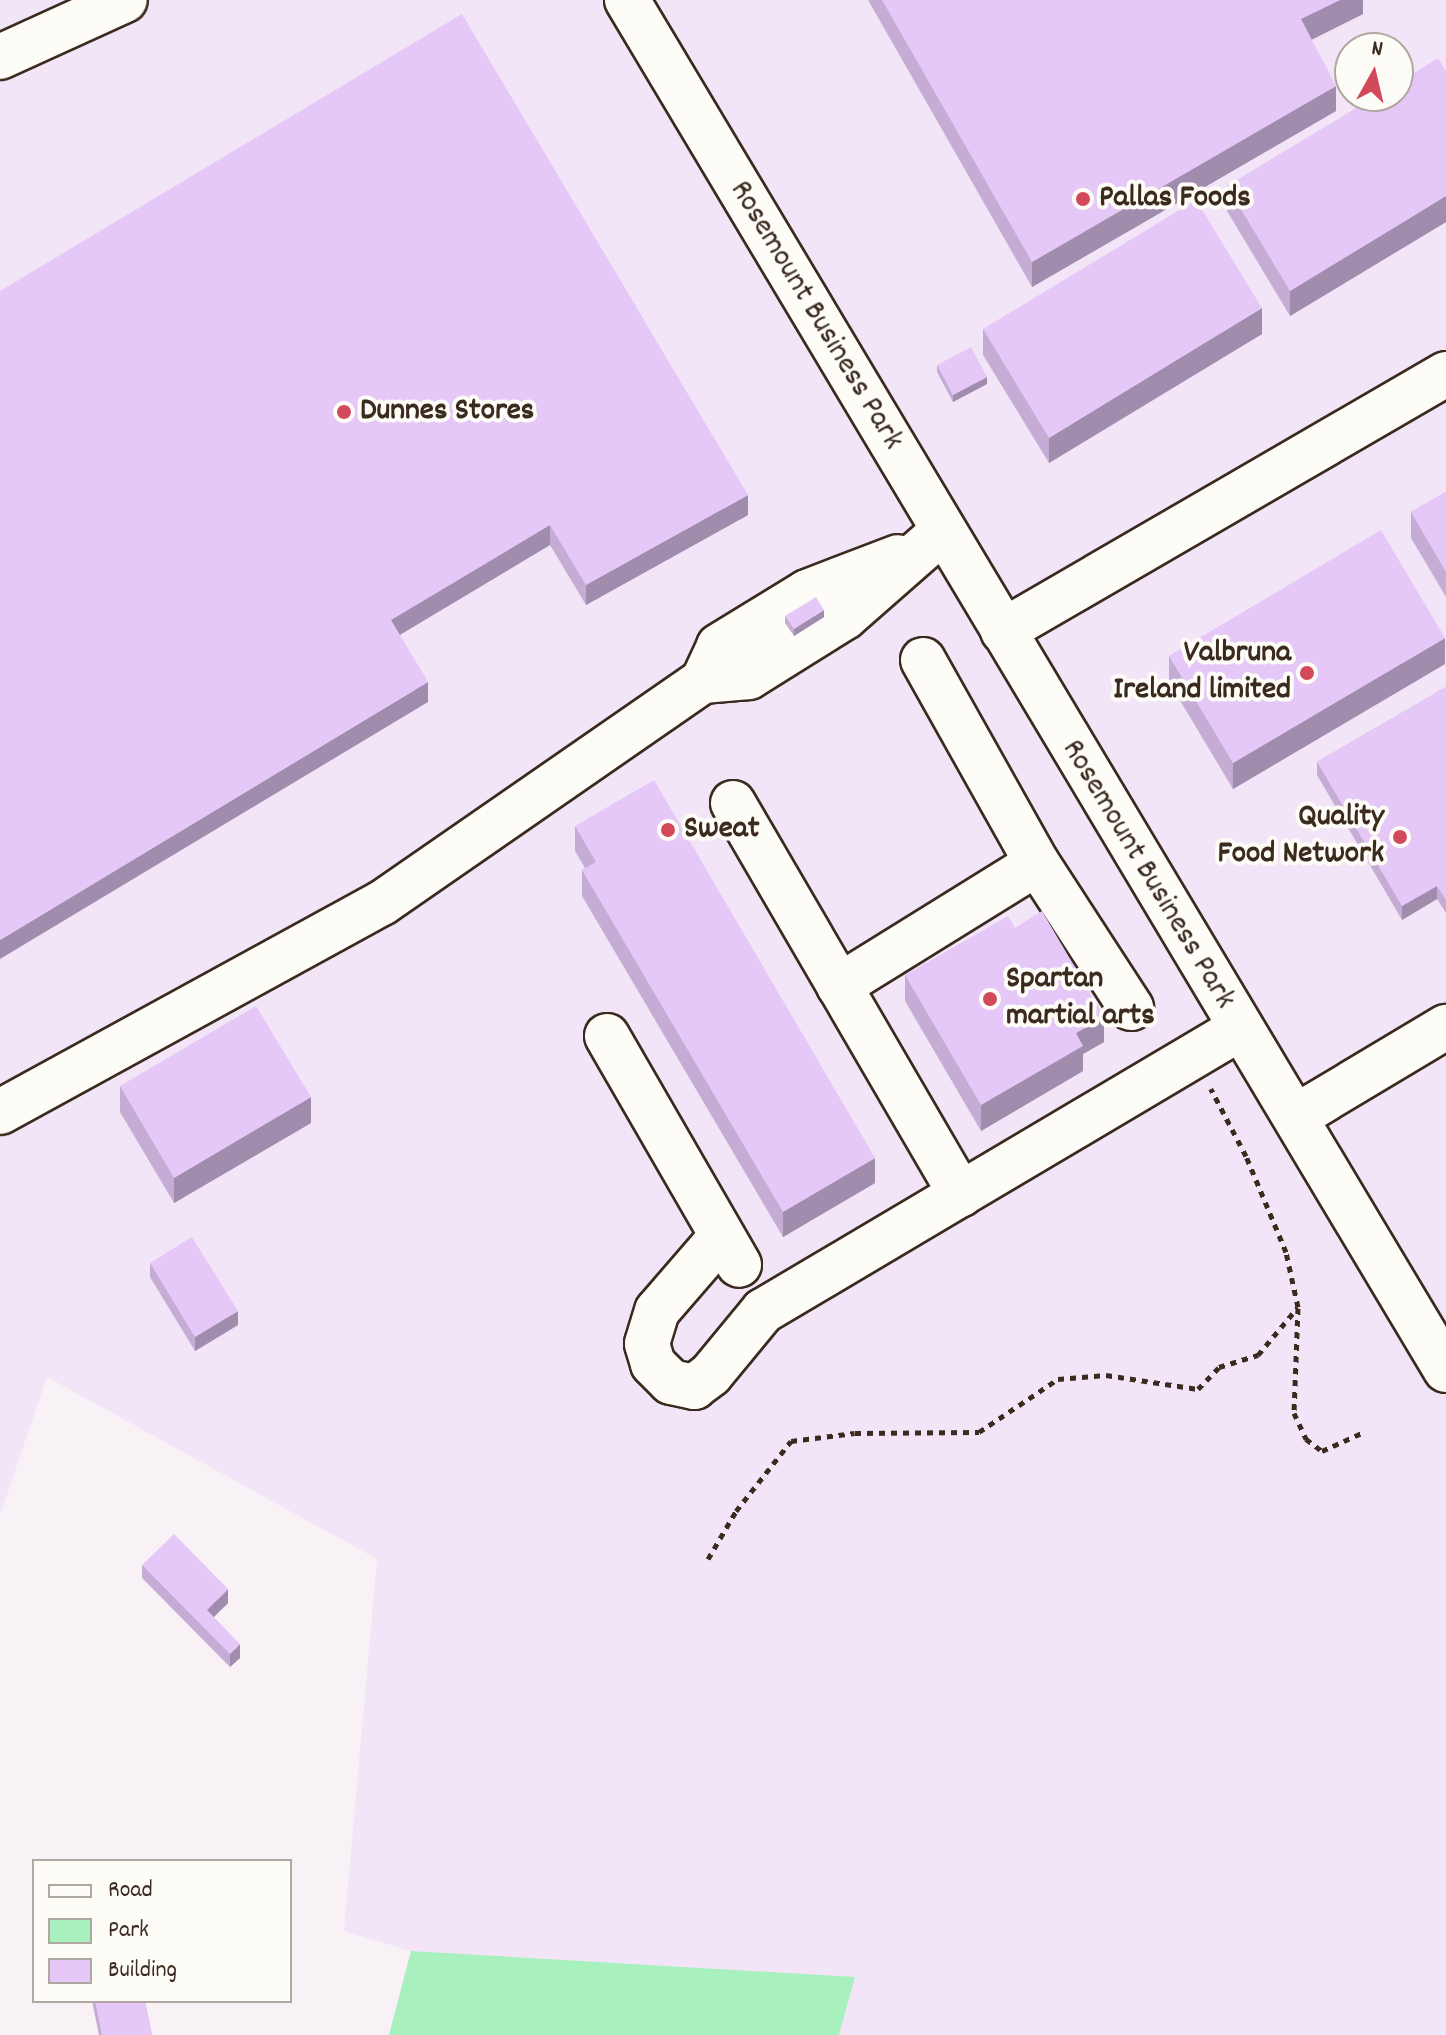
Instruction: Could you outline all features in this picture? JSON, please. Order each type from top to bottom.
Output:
[{"type":"street","points":[[0,57],[125,0]]},
{"type":"street","name":"Rosemount Business Park","points":[[627,0],[934,538],[1003,631],[1239,1029],[1297,1116],[1446,1370]]},
{"type":"street","points":[[1003,631],[1446,374]]},
{"type":"street","points":[[0,1112],[382,903],[703,681],[749,677],[845,617],[934,538]]},
{"type":"street","points":[[923,660],[1037,863],[1131,1008]]},
{"type":"street","points":[[733,803],[961,1194]]},
{"type":"street","points":[[839,986],[1037,863]]},
{"type":"street","points":[[1297,1116],[1446,1027]]},
{"type":"street","points":[[607,1036],[729,1252],[657,1311],[647,1344],[653,1364],[671,1382],[694,1387],[711,1374],[763,1311],[1239,1029]]},
{"type":"path","points":[[1194,1056],[1252,1169],[1286,1252],[1298,1307],[1294,1413],[1306,1439],[1322,1451],[1364,1432]]},
{"type":"path","points":[[708,1559],[736,1511],[791,1441],[855,1433],[979,1432],[1058,1379],[1106,1375],[1198,1389],[1219,1367],[1258,1355],[1298,1307]]},
{"type":"shaded area","points":[[0,0],[1446,0],[1446,2035],[839,2035],[855,1978],[411,1951],[344,1931],[377,1559],[47,1377],[0,1515]]},
{"type":"green space","points":[[411,1951],[855,1977],[839,2035],[389,2035]]},
{"type":"building","name":"Pallas Foods","points":[[882,0],[1340,0],[1301,19],[1334,87],[1032,262]]},
{"type":"building","name":"Dunnes Stores","points":[[462,14],[748,495],[586,585],[550,525],[391,620],[428,682],[0,940],[0,291]]},
{"type":"building","points":[[1438,58],[1446,71],[1446,196],[1290,291],[1227,186],[1350,112],[1414,112],[1414,73]]},
{"type":"building","points":[[1196,200],[1262,308],[1049,438],[983,329]]},
{"type":"building","points":[[971,347],[987,377],[953,395],[937,365]]},
{"type":"building","points":[[1446,492],[1446,572],[1411,512]]},
{"type":"building","name":"Valbruna Ireland limited","points":[[1381,530],[1445,638],[1233,763],[1169,656]]},
{"type":"building","points":[[816,597],[824,610],[794,629],[785,616]]},
{"type":"building","name":"Quality Food Network","points":[[1446,687],[1446,900],[1437,886],[1402,906],[1317,762]]},
{"type":"building","points":[[654,780],[875,1158],[783,1212],[582,870],[596,862],[575,826]]},
{"type":"building","points":[[1042,911],[1104,1017],[1076,1033],[1083,1046],[981,1105],[905,975],[1008,916],[1015,928]]},
{"type":"building","points":[[256,1006],[311,1097],[174,1178],[120,1086]]},
{"type":"building","points":[[192,1237],[238,1311],[195,1337],[150,1263]]},
{"type":"building","points":[[174,1534],[228,1589],[207,1610],[240,1644],[230,1654],[142,1565]]},
{"type":"building","points":[[95,2003],[145,2003],[152,2035],[102,2035]]},
{"type":"place","name":"Pallas Foods","points":[[1083,199]]},
{"type":"place","name":"Dunnes Stores","points":[[344,412]]},
{"type":"place","name":"Valbruna Ireland limited","points":[[1307,673]]},
{"type":"place","name":"Sweat","points":[[668,830]]},
{"type":"place","name":"Quality Food Network","points":[[1400,837]]},
{"type":"place","name":"Spartan martial arts","points":[[990,999]]}]
